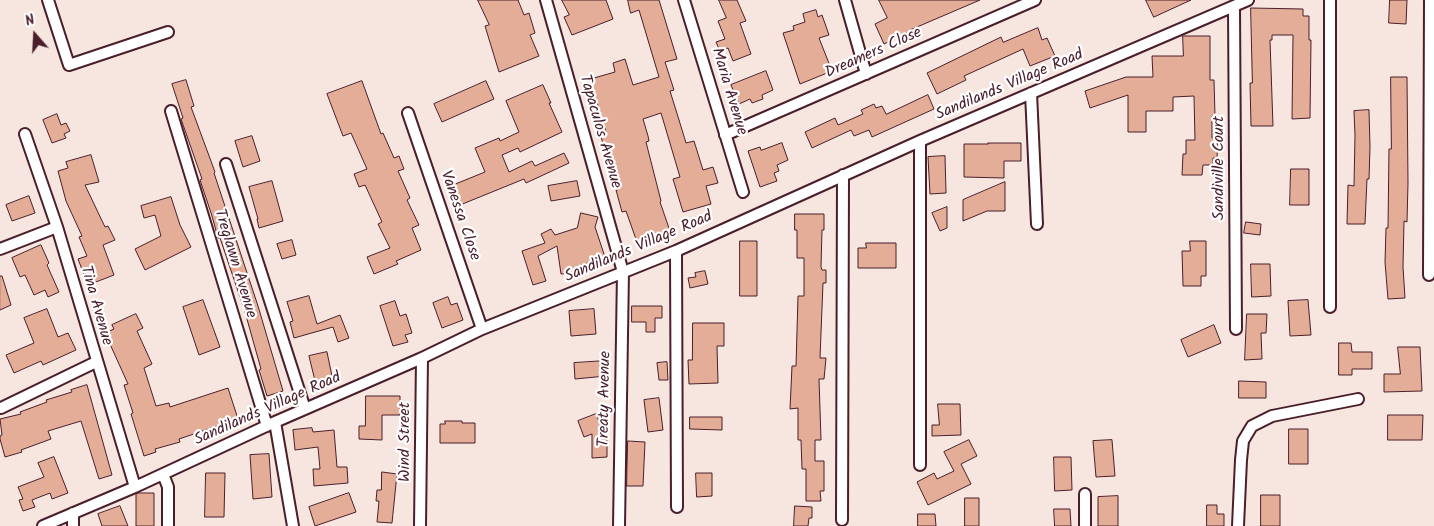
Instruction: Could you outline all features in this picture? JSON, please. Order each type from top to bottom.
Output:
[{"type":"street","points":[[48,0],[69,65],[168,32]]},
{"type":"street","name":"Tapaculos Avenue","points":[[546,0],[623,272]]},
{"type":"street","name":"Maria Avenue","points":[[684,0],[743,192]]},
{"type":"street","points":[[845,0],[866,74]]},
{"type":"street","name":"Dreamers Close","points":[[726,135],[1035,0]]},
{"type":"street","name":"Sandilands Village Road","points":[[43,526],[135,487],[482,330],[676,251],[920,141],[1248,0]]},
{"type":"street","points":[[1330,0],[1330,307]]},
{"type":"street","points":[[1430,0],[1430,275]]},
{"type":"street","name":"Sandiville Court","points":[[1234,7],[1236,329]]},
{"type":"street","points":[[1031,93],[1037,224]]},
{"type":"street","name":"Treglawn Avenue","points":[[171,111],[271,424],[293,526]]},
{"type":"street","name":"Vanessa Close","points":[[408,113],[482,330]]},
{"type":"street","name":"Tina Avenue","points":[[24,134],[57,227],[135,487]]},
{"type":"street","points":[[920,141],[920,465]]},
{"type":"street","points":[[226,164],[305,409]]},
{"type":"street","points":[[842,520],[843,175]]},
{"type":"street","points":[[0,249],[57,227]]},
{"type":"street","points":[[676,251],[677,507]]},
{"type":"street","name":"Treaty Avenue","points":[[619,526],[623,272]]},
{"type":"street","name":"Wind Street","points":[[420,526],[422,358]]},
{"type":"street","points":[[1,408],[96,362]]},
{"type":"street","points":[[1238,526],[1243,441],[1252,426],[1272,416],[1358,399]]},
{"type":"street","points":[[163,474],[168,487],[168,526]]},
{"type":"street","points":[[1085,494],[1085,526]]},
{"type":"street","points":[[73,513],[73,526]]},
{"type":"building","points":[[478,0],[518,0],[524,15],[529,13],[535,33],[530,35],[539,56],[499,72],[485,26],[489,25]]},
{"type":"building","points":[[562,0],[606,0],[613,19],[572,35],[564,17],[569,15]]},
{"type":"building","points":[[628,0],[659,0],[677,59],[665,62],[674,90],[670,91],[686,143],[694,141],[703,170],[713,167],[718,183],[706,186],[711,204],[683,212],[673,179],[680,177],[661,113],[643,119],[649,141],[646,142],[660,202],[670,231],[637,242],[626,211],[622,212],[616,190],[618,190],[600,134],[606,132],[595,96],[592,96],[587,80],[615,72],[613,63],[625,59],[633,85],[659,77],[639,10],[631,13]]},
{"type":"building","points":[[719,0],[737,0],[746,21],[740,23],[751,54],[733,61],[728,48],[720,51],[716,42],[725,39],[718,21],[726,18]]},
{"type":"building","points":[[879,0],[980,0],[910,30],[884,44],[875,24],[887,18]]},
{"type":"building","points":[[1146,0],[1191,0],[1154,17]]},
{"type":"building","points":[[1390,0],[1407,0],[1406,24],[1389,23]]},
{"type":"building","points":[[1251,8],[1303,9],[1303,16],[1309,16],[1309,40],[1311,40],[1310,118],[1292,119],[1293,35],[1272,35],[1272,40],[1270,40],[1273,126],[1251,126]]},
{"type":"building","points":[[816,10],[818,17],[822,15],[829,35],[819,38],[832,71],[800,84],[783,33],[794,30],[793,26],[805,22],[803,14]]},
{"type":"building","points":[[1038,28],[1042,40],[1047,38],[1055,56],[1030,66],[1023,49],[964,76],[966,80],[937,94],[927,73],[1001,37],[1003,42]]},
{"type":"building","points":[[1183,36],[1210,36],[1210,80],[1214,80],[1215,116],[1212,116],[1212,138],[1218,138],[1217,158],[1213,158],[1213,165],[1203,165],[1202,175],[1182,175],[1183,154],[1186,154],[1186,140],[1195,140],[1194,96],[1173,97],[1173,111],[1146,111],[1146,132],[1128,132],[1128,95],[1090,108],[1085,91],[1126,77],[1153,77],[1152,56],[1183,56]]},
{"type":"building","points":[[766,71],[773,90],[762,95],[763,99],[752,103],[750,99],[739,104],[731,85]]},
{"type":"building","points":[[1391,77],[1407,77],[1408,183],[1407,222],[1404,221],[1403,267],[1405,298],[1388,299],[1385,262],[1386,228],[1388,228],[1389,149],[1391,149]]},
{"type":"building","points":[[186,80],[194,106],[191,107],[215,172],[283,391],[267,396],[245,312],[220,238],[218,238],[200,180],[202,179],[181,119],[183,118],[172,84]]},
{"type":"building","points":[[362,81],[381,134],[383,133],[394,158],[399,156],[404,169],[398,171],[410,198],[407,200],[419,225],[412,228],[421,250],[396,261],[398,264],[374,274],[367,257],[390,248],[378,224],[382,222],[365,185],[359,187],[354,174],[367,169],[351,133],[343,136],[327,94]]},
{"type":"building","points":[[486,81],[494,99],[442,122],[434,104]]},
{"type":"building","points":[[543,85],[562,132],[520,152],[518,148],[502,155],[509,172],[532,161],[535,166],[564,153],[569,163],[526,183],[524,179],[460,205],[453,185],[485,172],[475,148],[499,138],[500,141],[519,132],[506,101]]},
{"type":"building","points":[[928,95],[934,109],[872,137],[869,130],[854,136],[851,130],[812,148],[805,132],[835,118],[838,125],[863,114],[861,110],[874,104],[876,108],[882,106],[886,114]]},
{"type":"building","points":[[1369,110],[1369,179],[1367,179],[1365,224],[1347,224],[1348,185],[1354,186],[1354,111]]},
{"type":"building","points":[[57,114],[61,125],[66,123],[70,131],[64,134],[66,138],[52,143],[43,120]]},
{"type":"building","points":[[252,136],[260,161],[243,167],[235,141]]},
{"type":"building","points":[[782,143],[788,160],[777,165],[779,171],[774,173],[777,181],[760,187],[748,151],[760,147],[761,150]]},
{"type":"building","points":[[1021,143],[1021,161],[1004,161],[1004,178],[964,177],[964,144]]},
{"type":"building","points":[[91,155],[99,182],[85,185],[105,227],[108,226],[115,240],[103,245],[114,275],[88,285],[78,259],[87,256],[79,237],[82,236],[66,201],[58,171],[68,168],[66,162]]},
{"type":"building","points":[[945,156],[946,193],[930,194],[928,157]]},
{"type":"building","points":[[1291,169],[1309,169],[1309,205],[1290,205]]},
{"type":"building","points":[[272,181],[283,221],[259,228],[249,187]]},
{"type":"building","points":[[577,181],[580,196],[551,201],[548,186]]},
{"type":"building","points":[[1005,182],[1005,211],[987,211],[963,221],[963,200]]},
{"type":"building","points":[[29,196],[35,213],[12,221],[6,205]]},
{"type":"building","points":[[171,197],[180,225],[191,247],[145,270],[135,249],[161,236],[155,215],[144,218],[141,206]]},
{"type":"building","points":[[947,207],[947,228],[940,231],[932,213]]},
{"type":"building","points":[[581,213],[598,217],[595,227],[605,257],[579,266],[580,272],[561,274],[557,246],[538,256],[546,281],[533,285],[522,251],[545,243],[541,234],[551,229],[555,235],[577,228]]},
{"type":"building","points":[[795,214],[824,214],[821,267],[822,270],[826,270],[826,283],[823,283],[820,358],[826,358],[824,379],[819,379],[821,440],[815,440],[815,461],[824,461],[824,491],[820,491],[821,501],[806,501],[806,469],[802,469],[801,440],[798,440],[798,408],[790,409],[792,366],[796,366],[798,296],[804,296],[804,258],[797,258]]},
{"type":"building","points":[[1246,222],[1261,224],[1260,235],[1244,233]]},
{"type":"building","points":[[292,240],[296,255],[282,259],[277,244]]},
{"type":"building","points":[[740,241],[757,241],[757,296],[740,296]]},
{"type":"building","points":[[1190,241],[1206,241],[1206,276],[1201,276],[1201,286],[1183,286],[1182,251],[1190,251]]},
{"type":"building","points":[[866,243],[896,243],[896,268],[858,268],[858,248],[866,248]]},
{"type":"building","points":[[41,245],[49,263],[47,265],[59,292],[48,297],[45,290],[34,295],[25,275],[20,277],[12,258]]},
{"type":"building","points":[[1251,264],[1270,264],[1271,296],[1252,297]]},
{"type":"building","points":[[705,271],[708,284],[690,288],[688,278],[696,277],[695,273]]},
{"type":"building","points":[[0,276],[2,276],[11,305],[0,310]]},
{"type":"building","points":[[309,296],[317,324],[340,315],[349,338],[338,342],[333,327],[294,338],[290,322],[293,321],[287,302]]},
{"type":"building","points":[[448,297],[451,305],[457,303],[463,320],[442,328],[433,303]]},
{"type":"building","points":[[203,300],[220,347],[199,355],[183,307]]},
{"type":"building","points":[[1308,300],[1311,335],[1290,336],[1288,301]]},
{"type":"building","points":[[395,301],[400,316],[406,314],[412,333],[405,335],[408,342],[393,346],[380,306]]},
{"type":"building","points":[[632,306],[662,306],[662,318],[655,318],[655,332],[646,332],[646,322],[632,322]]},
{"type":"building","points":[[47,309],[58,337],[68,333],[76,350],[43,365],[41,361],[14,373],[6,355],[34,343],[24,318]]},
{"type":"building","points":[[594,309],[596,334],[571,336],[569,311]]},
{"type":"building","points":[[136,314],[143,328],[137,331],[152,364],[144,368],[156,406],[169,403],[170,407],[228,388],[238,419],[179,439],[180,442],[155,449],[156,452],[144,456],[124,385],[128,384],[105,333],[114,329],[112,325]]},
{"type":"building","points":[[1247,314],[1267,314],[1266,333],[1261,333],[1262,359],[1245,360]]},
{"type":"building","points":[[693,323],[724,323],[724,346],[717,346],[718,383],[689,384],[688,360],[692,360]]},
{"type":"building","points":[[1214,325],[1221,343],[1188,357],[1181,340]]},
{"type":"building","points":[[1339,343],[1351,343],[1352,352],[1372,352],[1372,369],[1352,369],[1352,375],[1339,375]]},
{"type":"building","points":[[1398,347],[1420,347],[1422,391],[1384,392],[1384,374],[1400,374]]},
{"type":"building","points":[[327,352],[333,381],[316,385],[309,356]]},
{"type":"building","points":[[605,361],[606,376],[575,379],[574,363]]},
{"type":"building","points":[[667,362],[668,380],[659,380],[657,363]]},
{"type":"building","points":[[1239,381],[1266,382],[1266,398],[1239,398]]},
{"type":"building","points":[[87,385],[112,475],[99,479],[81,421],[48,431],[51,439],[21,450],[22,452],[5,457],[0,439],[2,435],[0,419],[21,414],[20,412],[47,402],[46,400]]},
{"type":"building","points":[[366,396],[400,396],[400,415],[382,415],[382,440],[359,439],[359,426],[365,426]]},
{"type":"building","points":[[659,398],[663,430],[648,432],[644,400]]},
{"type":"building","points":[[938,404],[960,404],[961,435],[932,436],[932,425],[939,425]]},
{"type":"building","points":[[596,414],[607,441],[607,457],[592,458],[592,434],[584,437],[578,421]]},
{"type":"building","points":[[1388,415],[1423,415],[1422,440],[1388,440]]},
{"type":"building","points":[[690,417],[722,417],[722,430],[690,429]]},
{"type":"building","points":[[445,421],[475,423],[475,443],[440,443],[440,424],[445,424]]},
{"type":"building","points":[[312,428],[313,432],[334,430],[337,467],[347,467],[348,483],[314,486],[313,469],[320,469],[318,447],[295,450],[293,430]]},
{"type":"building","points":[[1289,429],[1308,429],[1308,464],[1289,464]]},
{"type":"building","points":[[969,440],[977,456],[961,464],[971,484],[928,505],[917,482],[934,473],[937,479],[954,471],[944,452]]},
{"type":"building","points":[[1112,440],[1115,476],[1096,477],[1093,441]]},
{"type":"building","points":[[628,441],[645,442],[643,486],[627,486]]},
{"type":"building","points":[[269,454],[272,497],[253,499],[250,455]]},
{"type":"building","points":[[54,457],[68,493],[52,499],[50,493],[32,500],[35,507],[23,511],[19,500],[23,499],[18,487],[44,477],[38,463]]},
{"type":"building","points":[[1054,457],[1071,457],[1072,490],[1055,491]]},
{"type":"building","points":[[382,472],[397,474],[392,523],[377,522],[379,501],[376,501],[377,490],[381,490]]},
{"type":"building","points":[[206,473],[225,473],[224,517],[205,517]]},
{"type":"building","points":[[696,473],[712,473],[712,496],[697,497]]},
{"type":"building","points":[[154,493],[154,526],[136,526],[136,494]]},
{"type":"building","points":[[349,493],[356,512],[315,526],[309,507]]},
{"type":"building","points":[[1261,495],[1280,495],[1280,526],[1261,526]]},
{"type":"building","points":[[1118,496],[1118,526],[1098,526],[1098,497]]},
{"type":"building","points":[[965,498],[979,498],[979,526],[965,526]]},
{"type":"building","points":[[1207,505],[1217,505],[1217,514],[1224,514],[1224,526],[1207,526]]},
{"type":"building","points":[[120,506],[128,526],[102,526],[98,514]]},
{"type":"building","points":[[795,506],[812,507],[812,518],[809,518],[808,526],[794,526]]},
{"type":"building","points":[[1054,509],[1070,509],[1071,526],[1055,526]]},
{"type":"building","points":[[918,514],[935,514],[936,526],[918,526]]}]
